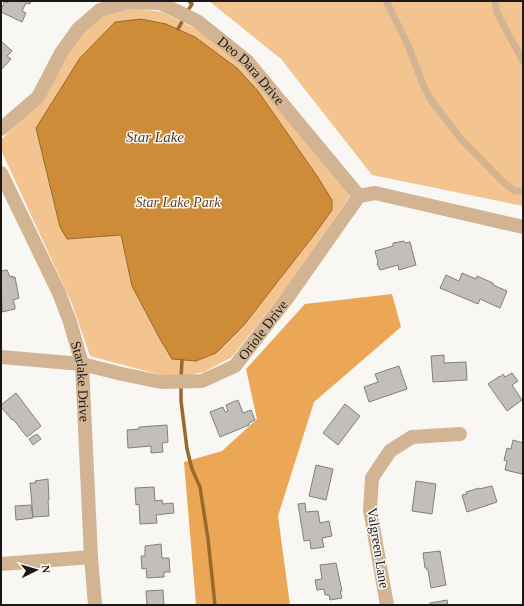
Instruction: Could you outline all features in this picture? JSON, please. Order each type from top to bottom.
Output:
[{"type":"street","name":"Deo Dara Drive","points":[[1,129],[38,97],[61,53],[78,29],[100,10],[128,2],[160,2],[197,20],[247,61],[359,196]]},
{"type":"street","name":"Starlake Drive","points":[[1,173],[59,294],[70,322],[82,364],[91,557],[95,605]]},
{"type":"street","points":[[359,196],[375,193],[523,227]]},
{"type":"street","name":"Oriole Drive","points":[[1,357],[82,364],[161,382],[202,381],[235,366],[288,298],[359,196]]},
{"type":"street","name":"Valgreen Lane","points":[[386,605],[370,510],[372,478],[390,451],[412,437],[460,434]]},
{"type":"street","points":[[1,564],[91,557]]},
{"type":"lane","points":[[386,1],[408,45],[424,88],[431,100],[461,139],[505,184],[514,191],[523,191]]},
{"type":"lane","points":[[495,1],[497,13],[523,61]]},
{"type":"green space","points":[[209,1],[523,1],[523,206],[372,175],[281,59]]},
{"type":"green space","name":"Star Lake","points":[[135,8],[162,12],[198,30],[245,63],[350,196],[286,288],[232,357],[204,372],[183,376],[161,375],[90,356],[72,304],[1,150],[1,140],[43,98],[81,32],[108,13]]},
{"type":"shaded area","points":[[392,294],[401,327],[314,402],[278,516],[290,605],[196,605],[184,462],[222,451],[257,419],[246,369],[305,304]]},
{"type":"water","name":"Star Lake","points":[[141,19],[166,24],[195,37],[237,68],[258,91],[332,200],[332,210],[244,325],[216,353],[196,361],[172,359],[160,339],[132,286],[121,235],[67,239],[60,227],[36,128],[80,58],[115,22]]},
{"type":"building","points":[[5,1],[7,3],[8,1],[31,1],[30,4],[26,3],[22,11],[26,13],[22,22],[1,12]]},
{"type":"building","points":[[1,41],[12,51],[7,56],[11,59],[1,70]]},
{"type":"building","points":[[404,241],[405,243],[410,242],[416,265],[399,270],[398,265],[380,270],[377,264],[378,262],[375,251],[393,246],[393,243]]},
{"type":"building","points":[[7,270],[10,277],[15,277],[19,298],[13,300],[15,309],[2,312],[1,271]]},
{"type":"building","points":[[462,273],[476,279],[477,276],[507,291],[500,308],[480,299],[478,304],[440,288],[446,275],[459,281]]},
{"type":"building","points":[[444,355],[444,363],[466,362],[467,380],[433,382],[431,356]]},
{"type":"building","points":[[399,366],[407,389],[369,402],[364,387],[378,382],[375,374]]},
{"type":"building","points":[[512,373],[518,381],[512,385],[522,400],[507,411],[488,384],[503,374],[505,377]]},
{"type":"building","points":[[16,393],[41,426],[27,437],[13,419],[12,420],[1,407],[1,405]]},
{"type":"building","points":[[238,400],[243,413],[251,410],[255,420],[249,423],[249,425],[220,437],[210,412],[223,407],[225,412],[228,411],[226,405]]},
{"type":"building","points":[[345,404],[360,416],[338,445],[323,433]]},
{"type":"building","points":[[167,425],[168,442],[162,443],[163,452],[151,453],[151,446],[128,448],[127,430],[139,429],[139,427]]},
{"type":"building","points":[[37,434],[41,439],[33,445],[29,439]]},
{"type":"building","points":[[513,440],[523,443],[522,474],[505,470],[507,461],[504,460],[507,448],[511,449]]},
{"type":"building","points":[[316,465],[333,469],[326,500],[309,496]]},
{"type":"building","points":[[48,479],[49,516],[33,517],[30,483],[36,483],[35,481]]},
{"type":"building","points":[[416,481],[436,484],[432,514],[412,511]]},
{"type":"building","points":[[492,486],[497,502],[467,512],[462,495],[467,494],[466,492],[479,488]]},
{"type":"building","points":[[154,487],[155,501],[162,500],[163,504],[173,503],[174,513],[156,515],[157,523],[140,524],[139,504],[136,505],[135,488]]},
{"type":"building","points":[[305,503],[306,512],[318,511],[320,523],[329,521],[332,536],[322,538],[324,547],[311,549],[310,540],[304,541],[298,504]]},
{"type":"building","points":[[31,505],[33,518],[16,520],[15,506]]},
{"type":"building","points":[[161,544],[162,558],[169,558],[170,572],[164,572],[164,577],[147,578],[146,568],[142,569],[141,556],[145,556],[145,546]]},
{"type":"building","points":[[440,551],[446,585],[431,588],[428,570],[425,568],[423,553]]},
{"type":"building","points":[[336,563],[342,598],[330,600],[329,595],[325,595],[324,589],[317,590],[315,580],[322,579],[320,565]]},
{"type":"building","points":[[163,590],[164,605],[147,605],[146,591]]},
{"type":"building","points":[[447,600],[448,605],[430,605],[430,603]]},
{"type":"waterway","points":[[187,12],[192,4],[189,1]]},
{"type":"waterway","points":[[178,29],[184,18]]},
{"type":"waterway","points":[[181,378],[182,360]]},
{"type":"waterway","points":[[181,384],[181,401],[187,449],[192,469],[200,487],[208,539],[215,605]]},
{"type":"park label","name":"Star Lake Park","points":[[178,202]]}]
